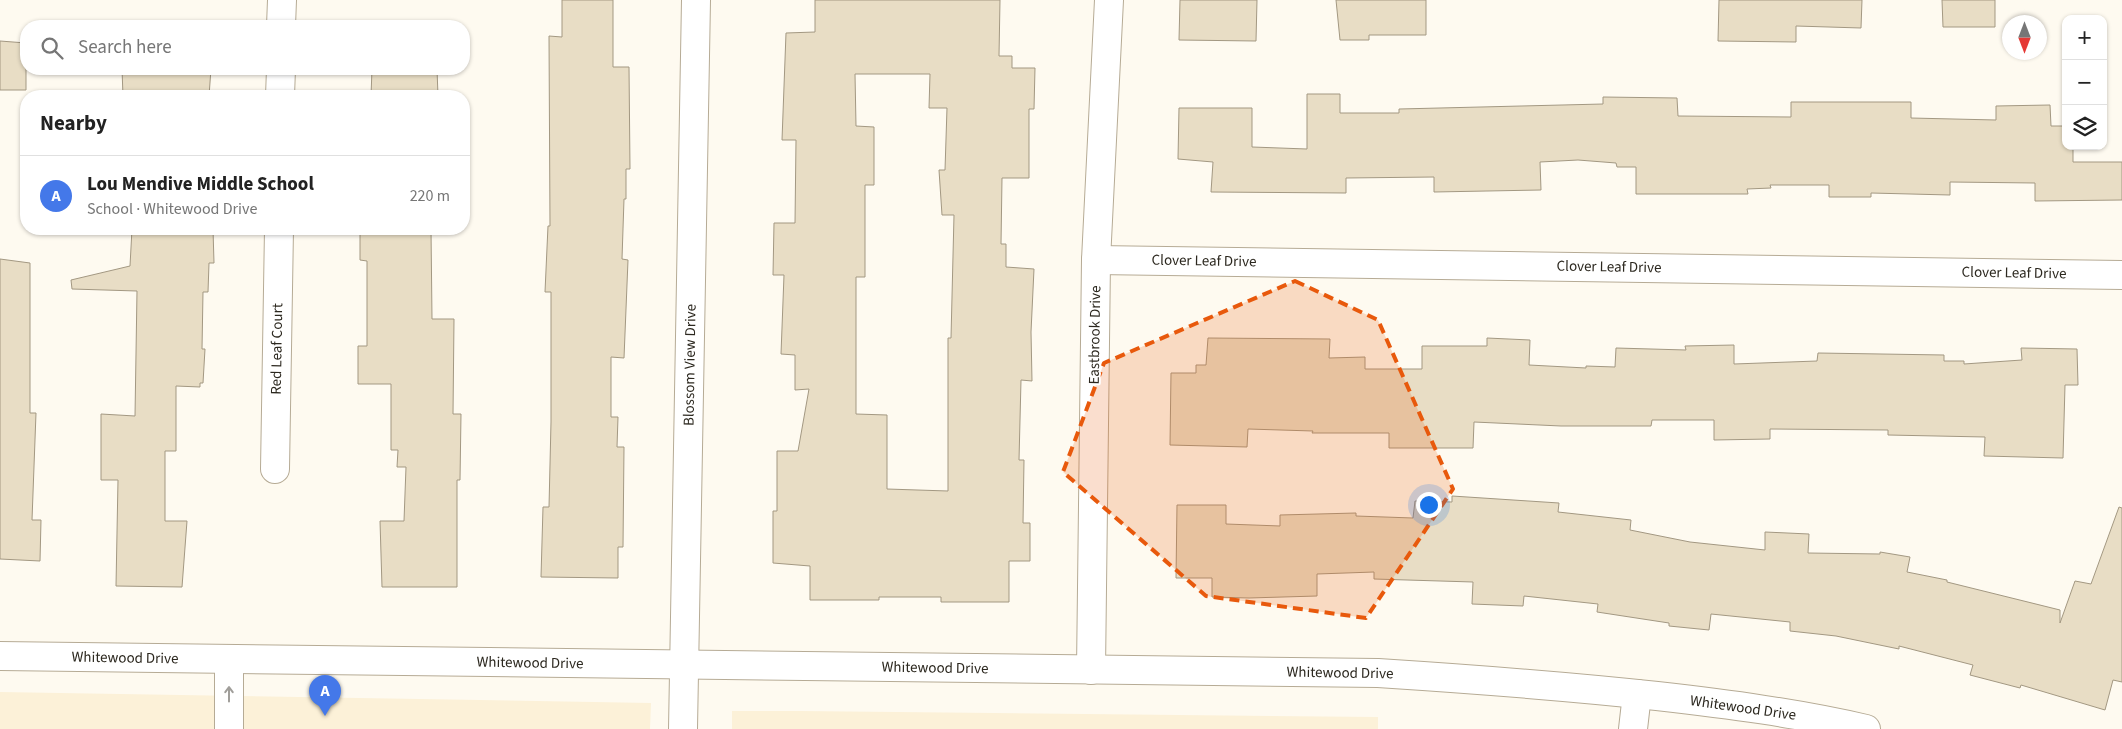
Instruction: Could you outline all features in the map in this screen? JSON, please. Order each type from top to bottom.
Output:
[{"type":"street","points":[[281,20],[282,0]]},
{"type":"street","name":"Blossom View Drive","points":[[683,729],[696,0]]},
{"type":"street","name":"Eastbrook Drive","points":[[1091,670],[1096,260],[1109,0]]},
{"type":"street","points":[[280,90],[281,75]]},
{"type":"street","name":"Red Leaf Court","points":[[275,468],[278,235]]},
{"type":"street","name":"Clover Leaf Drive","points":[[1096,260],[2122,275]]},
{"type":"street","name":"Whitewood Drive","points":[[0,656],[1378,673],[1510,681],[1637,694],[1768,710],[1866,729]]},
{"type":"street","points":[[229,659],[229,729]]},
{"type":"street","points":[[1633,729],[1637,694]]},
{"type":"highlighted area","points":[[1295,281],[1378,320],[1453,489],[1366,618],[1206,596],[1063,472],[1104,363]]},
{"type":"shaded area","points":[[0,692],[651,703],[650,729],[0,729]]},
{"type":"shaded area","points":[[732,711],[1378,717],[1378,729],[732,729]]},
{"type":"building","points":[[562,0],[613,0],[613,67],[629,67],[630,169],[626,169],[622,259],[628,260],[624,358],[611,357],[611,417],[618,417],[617,447],[624,447],[623,547],[618,547],[618,578],[541,577],[543,507],[549,507],[551,422],[551,292],[545,292],[548,226],[550,226],[549,36],[562,37]]},
{"type":"building","points":[[815,0],[1000,0],[999,56],[1012,56],[1012,68],[1035,68],[1034,109],[1029,109],[1029,178],[1002,178],[1001,244],[1006,244],[1006,267],[1034,269],[1031,332],[1032,381],[1021,380],[1019,460],[1024,460],[1023,523],[1030,523],[1030,561],[1009,561],[1009,602],[941,602],[941,597],[879,597],[879,600],[810,600],[810,566],[773,563],[773,511],[777,511],[777,451],[798,451],[809,389],[795,390],[795,355],[781,354],[784,275],[773,275],[774,223],[795,223],[796,140],[782,140],[786,33],[815,32]],"holes":[[[855,74],[930,74],[929,108],[947,108],[945,170],[939,170],[942,215],[954,215],[951,338],[948,338],[948,491],[887,489],[887,415],[856,414],[856,277],[865,277],[865,185],[874,185],[874,127],[856,126]]]},
{"type":"building","points":[[1180,0],[1257,0],[1256,41],[1179,40]]},
{"type":"building","points":[[1336,0],[1426,0],[1426,35],[1369,35],[1369,40],[1340,40]]},
{"type":"building","points":[[1719,0],[1862,0],[1861,28],[1796,26],[1796,42],[1718,41]]},
{"type":"building","points":[[1942,0],[1995,0],[1995,27],[1943,27]]},
{"type":"building","points":[[0,41],[20,43],[20,75],[26,75],[26,90],[0,90]]},
{"type":"building","points":[[122,75],[211,75],[209,90],[123,90]]},
{"type":"building","points":[[372,75],[437,75],[438,90],[371,90]]},
{"type":"building","points":[[1307,94],[1340,94],[1340,113],[1399,113],[1399,109],[1603,104],[1603,97],[1677,98],[1678,116],[1791,117],[1791,102],[1911,102],[1911,118],[1996,120],[1996,106],[2050,105],[2051,126],[2062,126],[2062,150],[2073,150],[2073,162],[2122,162],[2122,200],[2035,201],[2035,183],[1950,182],[1950,195],[1871,193],[1871,197],[1829,197],[1829,185],[1770,185],[1771,188],[1747,189],[1748,194],[1636,194],[1636,167],[1617,167],[1616,163],[1578,160],[1540,162],[1541,190],[1434,192],[1434,177],[1346,178],[1346,193],[1211,192],[1213,162],[1178,159],[1179,108],[1252,108],[1252,147],[1307,149]]},
{"type":"building","points":[[132,235],[213,235],[214,263],[209,263],[208,292],[203,292],[202,349],[205,349],[203,383],[200,383],[200,387],[176,386],[176,451],[165,451],[165,521],[187,521],[182,587],[116,586],[118,480],[101,480],[101,414],[135,416],[137,291],[72,289],[71,280],[130,266]]},
{"type":"building","points":[[360,235],[431,235],[432,319],[454,319],[453,414],[461,414],[460,480],[457,480],[457,587],[382,587],[380,521],[404,521],[406,467],[397,467],[398,450],[391,450],[391,384],[358,384],[358,346],[367,346],[367,261],[360,260]]},
{"type":"building","points":[[0,259],[30,263],[30,413],[36,413],[32,520],[41,520],[40,561],[0,559]]},
{"type":"building","points":[[1208,338],[1330,339],[1329,358],[1365,357],[1365,369],[1422,369],[1422,346],[1487,346],[1487,338],[1530,340],[1529,365],[1586,368],[1586,366],[1615,367],[1616,348],[1686,350],[1685,346],[1734,345],[1734,364],[1817,361],[1818,353],[1944,355],[1944,361],[1964,361],[1964,364],[2022,360],[2021,348],[2077,349],[2078,385],[2065,385],[2063,458],[1984,456],[1985,437],[1888,435],[1888,430],[1770,429],[1770,439],[1714,440],[1714,420],[1652,420],[1651,426],[1561,426],[1474,422],[1473,448],[1389,448],[1389,433],[1312,433],[1313,431],[1248,429],[1247,447],[1170,445],[1171,373],[1196,373],[1196,365],[1206,365]]},
{"type":"building","points":[[1452,496],[1559,503],[1558,512],[1631,520],[1630,530],[1690,542],[1765,550],[1765,532],[1809,534],[1808,553],[1880,554],[1880,552],[1910,557],[1907,572],[1947,580],[1947,582],[2060,610],[2060,623],[2075,581],[2091,584],[2119,507],[2122,508],[2122,682],[2113,680],[2105,710],[2021,685],[2020,688],[1970,675],[1973,665],[1899,646],[1899,649],[1836,636],[1790,631],[1790,622],[1711,614],[1709,630],[1669,626],[1669,623],[1597,612],[1598,604],[1524,596],[1523,606],[1472,604],[1473,582],[1374,579],[1374,572],[1317,574],[1317,596],[1212,597],[1212,578],[1176,578],[1177,505],[1226,505],[1226,524],[1280,526],[1280,515],[1356,513],[1356,516],[1413,518],[1415,501],[1452,502]]},
{"type":"place","name":"Lou Mendive Middle School","points":[[325,716]]}]
